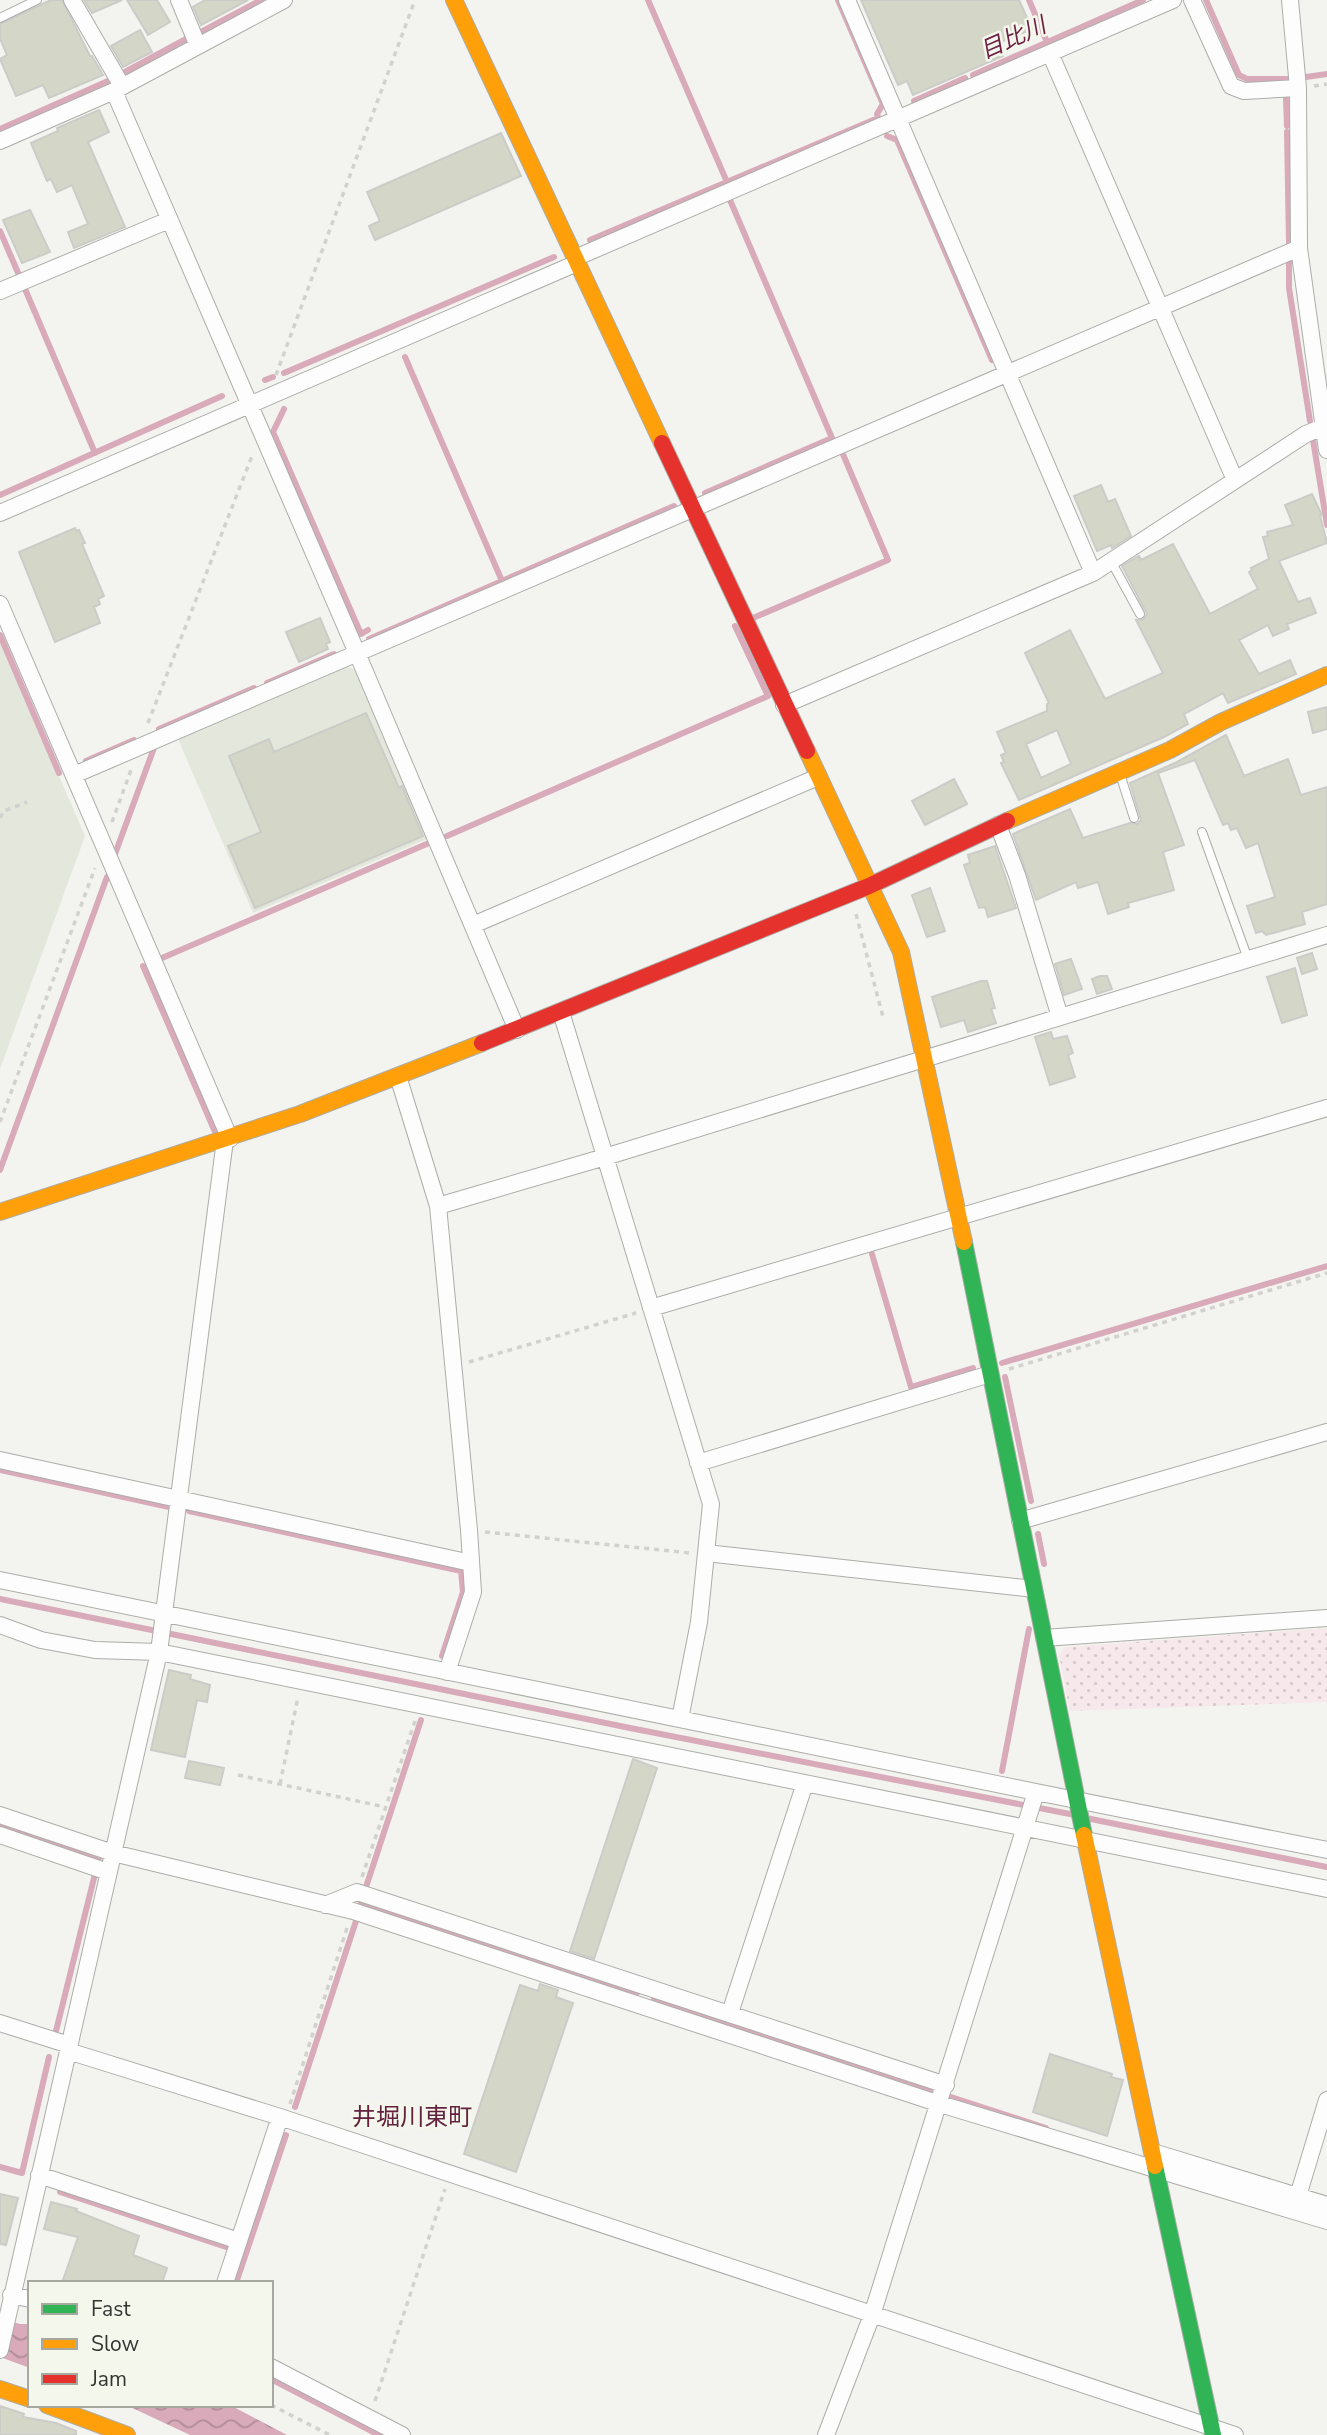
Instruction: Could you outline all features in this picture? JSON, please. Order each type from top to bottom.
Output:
[{"type":"street","points":[[72,0],[118,88],[169,219],[517,1030]]},
{"type":"street","points":[[179,0],[198,46]]},
{"type":"street","points":[[0,141],[118,88],[284,0]]},
{"type":"street","points":[[454,0],[901,952],[1212,2432]]},
{"type":"street","points":[[847,0],[1093,573]]},
{"type":"street","points":[[0,513],[1172,0]]},
{"type":"street","points":[[1192,0],[1231,86],[1244,91],[1298,88]]},
{"type":"street","points":[[1290,0],[1298,88],[1298,248],[1327,450]]},
{"type":"street","points":[[1051,53],[1235,480]]},
{"type":"street","points":[[0,291],[169,219]]},
{"type":"street","points":[[74,775],[1298,248]]},
{"type":"street","points":[[784,705],[1093,573],[1306,434],[1323,427]]},
{"type":"street","points":[[0,604],[228,1140],[159,1647],[39,2175],[9,2293],[0,2350]]},
{"type":"street","points":[[0,1212],[228,1140],[517,1030],[869,886],[998,825],[1170,750],[1221,722],[1327,675]]},
{"type":"street","points":[[473,925],[818,777]]},
{"type":"street","points":[[998,825],[1017,875],[1060,1017]]},
{"type":"street","points":[[438,1206],[1327,935]]},
{"type":"street","points":[[561,1012],[711,1504],[699,1622],[680,1719]]},
{"type":"street","points":[[398,1076],[438,1206],[469,1530],[473,1592],[447,1672]]},
{"type":"street","points":[[652,1308],[1327,1108]]},
{"type":"street","points":[[698,1463],[990,1374]]},
{"type":"street","points":[[1020,1521],[1327,1432]]},
{"type":"street","points":[[0,1460],[471,1563]]},
{"type":"street","points":[[706,1554],[1034,1589]]},
{"type":"street","points":[[0,1580],[164,1619],[447,1672],[1035,1795],[1327,1850]]},
{"type":"street","points":[[1044,1638],[1327,1618]]},
{"type":"street","points":[[0,1625],[41,1640],[95,1650],[159,1647],[420,1706],[805,1783],[1085,1834],[1327,1889]]},
{"type":"street","points":[[730,2013],[805,1783]]},
{"type":"street","points":[[826,2435],[873,2315],[1035,1795]]},
{"type":"street","points":[[0,1815],[113,1853],[353,1911],[940,2104],[1327,2221]]},
{"type":"street","points":[[0,1835],[108,1872]]},
{"type":"street","points":[[325,1905],[357,1892],[946,2085]]},
{"type":"street","points":[[641,2006],[647,1986]]},
{"type":"street","points":[[0,2023],[68,2048],[873,2315],[1212,2432],[1235,2435]]},
{"type":"street","points":[[1298,2196],[1327,2100]]},
{"type":"street","points":[[226,2281],[283,2118]]},
{"type":"street","points":[[1153,2152],[1327,2205]]},
{"type":"street","points":[[39,2175],[239,2241]]},
{"type":"street","points":[[9,2293],[28,2298]]},
{"type":"street","points":[[273,2368],[402,2435]]},
{"type":"street","points":[[0,2389],[28,2398]]},
{"type":"street","points":[[52,2407],[127,2435]]},
{"type":"lane","points":[[0,18],[37,0]]},
{"type":"lane","points":[[1111,561],[1140,614]]},
{"type":"lane","points":[[1120,772],[1134,818]]},
{"type":"lane","points":[[1202,832],[1248,960]]},
{"type":"path","points":[[268,397],[415,0]]},
{"type":"path","points":[[0,818],[4,811],[27,802]]},
{"type":"path","points":[[850,894],[883,1017]]},
{"type":"path","points":[[990,1374],[1327,1273]]},
{"type":"path","points":[[454,1367],[652,1308]]},
{"type":"path","points":[[469,1530],[706,1554]]},
{"type":"path","points":[[280,1784],[301,1681]]},
{"type":"path","points":[[357,1892],[420,1706]]},
{"type":"path","points":[[238,1775],[385,1807]]},
{"type":"path","points":[[283,2118],[353,1911]]},
{"type":"path","points":[[369,2418],[450,2174]]},
{"type":"path","points":[[273,2406],[330,2435]]},
{"type":"shaded area","points":[[0,640],[85,836],[0,1069]]},
{"type":"shaded area","points":[[346,666],[355,670],[427,839],[253,913],[178,739]]},
{"type":"shaded area","points":[[1327,1628],[1327,1702],[1070,1711],[1059,1655],[1065,1647]]},
{"type":"water","points":[[0,2318],[28,2324],[28,2367],[0,2357]]},
{"type":"water","points":[[130,2407],[234,2407],[287,2435],[190,2435]]},
{"type":"building","points":[[51,0],[62,0],[90,56],[103,75],[49,98],[43,85],[16,96],[0,59],[7,55],[0,38],[0,24]]},
{"type":"building","points":[[84,0],[122,0],[92,13]]},
{"type":"building","points":[[127,0],[157,0],[170,22],[148,35]]},
{"type":"building","points":[[205,0],[248,0],[201,25],[193,7]]},
{"type":"building","points":[[861,0],[1019,0],[1032,29],[998,43],[1003,56],[913,95],[907,81],[898,85]]},
{"type":"building","points":[[140,30],[152,52],[123,67],[111,46]]},
{"type":"building","points":[[99,110],[109,132],[88,142],[125,227],[74,248],[68,232],[88,224],[72,185],[57,192],[51,179],[47,181],[31,143],[58,131],[57,128]]},
{"type":"building","points":[[501,133],[521,176],[375,240],[369,226],[380,221],[367,192]]},
{"type":"building","points":[[30,210],[50,252],[22,263],[3,220]]},
{"type":"building","points":[[1101,485],[1108,502],[1115,499],[1131,536],[1112,548],[1111,545],[1097,551],[1074,496]]},
{"type":"building","points":[[1312,494],[1322,515],[1320,516],[1327,543],[1279,561],[1298,602],[1310,598],[1316,613],[1287,624],[1289,629],[1273,636],[1268,625],[1239,640],[1259,674],[1290,660],[1296,674],[1228,703],[1223,693],[1184,714],[1188,724],[1164,737],[1019,800],[1001,763],[1004,762],[1001,755],[1006,753],[997,732],[1047,711],[1049,703],[1025,653],[1070,630],[1105,699],[1163,673],[1136,620],[1143,620],[1147,614],[1122,566],[1139,556],[1141,560],[1173,544],[1210,614],[1258,589],[1249,572],[1251,568],[1269,559],[1263,537],[1268,536],[1267,532],[1293,525],[1285,505]],"holes":[[[1057,730],[1071,764],[1041,778],[1026,744]]]},
{"type":"building","points":[[75,528],[76,531],[79,530],[85,543],[82,544],[104,596],[98,599],[100,604],[94,607],[100,623],[55,642],[19,552]]},
{"type":"building","points":[[320,618],[330,642],[326,644],[328,649],[299,662],[286,632]]},
{"type":"building","points":[[1327,707],[1327,729],[1313,733],[1308,712]]},
{"type":"building","points":[[366,713],[423,836],[255,908],[228,846],[261,832],[229,756],[269,739],[274,752]]},
{"type":"building","points":[[1226,735],[1244,776],[1288,759],[1301,795],[1327,787],[1327,904],[1302,912],[1305,924],[1266,935],[1262,931],[1256,933],[1247,906],[1275,897],[1258,843],[1246,848],[1237,828],[1231,830],[1228,823],[1223,825],[1195,760],[1158,773],[1184,845],[1163,852],[1174,890],[1128,903],[1129,907],[1108,914],[1098,882],[1078,888],[1076,882],[1036,900],[1013,834],[1070,809],[1083,838],[1130,823],[1137,824],[1141,820],[1130,783],[1177,762]]},
{"type":"building","points":[[954,779],[967,804],[925,825],[912,801]]},
{"type":"building","points":[[995,846],[1016,908],[988,917],[985,907],[979,908],[964,865],[970,863],[968,855]]},
{"type":"building","points":[[930,888],[945,931],[927,937],[912,895]]},
{"type":"building","points":[[1312,953],[1317,969],[1302,974],[1297,958]]},
{"type":"building","points":[[1071,959],[1082,989],[1064,995],[1055,964]]},
{"type":"building","points":[[1295,968],[1307,1015],[1282,1023],[1267,977]]},
{"type":"building","points":[[1107,976],[1112,989],[1097,994],[1092,979]]},
{"type":"building","points":[[987,981],[995,1008],[991,1009],[996,1023],[968,1032],[964,1020],[941,1027],[932,997]]},
{"type":"building","points":[[1051,1032],[1053,1039],[1067,1036],[1073,1053],[1068,1055],[1075,1077],[1050,1085],[1035,1037]]},
{"type":"building","points":[[169,1670],[191,1675],[190,1679],[210,1685],[207,1702],[197,1700],[185,1757],[151,1750]]},
{"type":"building","points":[[633,1759],[657,1768],[594,1959],[570,1951]]},
{"type":"building","points":[[189,1761],[224,1768],[220,1785],[185,1778]]},
{"type":"building","points":[[540,1984],[558,1990],[556,1997],[573,2003],[516,2172],[464,2154],[520,1985],[538,1991]]},
{"type":"building","points":[[1050,2054],[1123,2080],[1107,2136],[1033,2112]]},
{"type":"building","points":[[0,2194],[18,2198],[6,2245],[0,2244]]},
{"type":"building","points":[[51,2202],[77,2209],[76,2211],[139,2236],[133,2255],[167,2268],[163,2281],[63,2281],[78,2237],[44,2229]]},
{"type":"building","points":[[0,2406],[24,2414],[23,2417],[56,2423],[76,2431],[76,2435],[0,2435]]},
{"type":"waterway","points":[[201,32],[261,0]]},
{"type":"waterway","points":[[648,0],[727,182]]},
{"type":"waterway","points":[[590,240],[878,118],[877,114],[883,104],[838,0]]},
{"type":"waterway","points":[[1029,0],[1047,42]]},
{"type":"waterway","name":"目比川","points":[[973,75],[1143,0]]},
{"type":"waterway","name":"目比川","points":[[1206,0],[1239,75],[1247,79],[1289,79]]},
{"type":"waterway","points":[[125,72],[186,39]]},
{"type":"waterway","name":"目比川","points":[[1306,77],[1327,74]]},
{"type":"waterway","name":"目比川","points":[[914,101],[965,78]]},
{"type":"waterway","points":[[0,129],[108,81]]},
{"type":"waterway","points":[[1286,99],[1287,126]]},
{"type":"waterway","points":[[1287,132],[1289,243]]},
{"type":"waterway","points":[[887,136],[897,140],[992,360]]},
{"type":"waterway","points":[[705,493],[832,438],[730,200]]},
{"type":"waterway","points":[[0,231],[19,275]]},
{"type":"waterway","points":[[284,373],[554,257]]},
{"type":"waterway","points":[[1289,261],[1289,288],[1310,421]]},
{"type":"waterway","points":[[25,289],[95,453]]},
{"type":"waterway","points":[[405,357],[502,581]]},
{"type":"waterway","points":[[265,380],[273,377]]},
{"type":"waterway","points":[[0,495],[222,396]]},
{"type":"waterway","points":[[284,409],[273,432],[361,634],[368,630]]},
{"type":"waterway","points":[[1313,440],[1327,525]]},
{"type":"waterway","points":[[753,618],[888,560],[842,452]]},
{"type":"waterway","points":[[369,639],[674,506]]},
{"type":"waterway","points":[[447,836],[768,696],[735,626]]},
{"type":"waterway","points":[[0,635],[59,773]]},
{"type":"waterway","points":[[267,683],[334,654]]},
{"type":"waterway","points":[[159,729],[254,688]]},
{"type":"waterway","points":[[86,761],[134,740]]},
{"type":"waterway","points":[[115,854],[154,748]]},
{"type":"waterway","points":[[162,958],[429,843]]},
{"type":"waterway","points":[[0,1170],[107,877]]},
{"type":"waterway","points":[[143,966],[216,1134]]},
{"type":"waterway","points":[[872,1254],[911,1387],[973,1368]]},
{"type":"waterway","points":[[1002,1363],[1327,1266]]},
{"type":"waterway","points":[[1005,1377],[1031,1501]]},
{"type":"waterway","points":[[0,1470],[169,1507]]},
{"type":"waterway","points":[[189,1511],[461,1571],[463,1592],[442,1656]]},
{"type":"waterway","points":[[1038,1534],[1044,1564]]},
{"type":"waterway","points":[[0,1599],[630,1728],[1075,1815]]},
{"type":"waterway","points":[[1002,1771],[1029,1629]]},
{"type":"waterway","points":[[366,1887],[421,1720]]},
{"type":"waterway","points":[[1086,1818],[1327,1867]]},
{"type":"waterway","points":[[0,1825],[99,1858]]},
{"type":"waterway","points":[[56,2031],[95,1874]]},
{"type":"waterway","points":[[361,1903],[637,1993]]},
{"type":"waterway","points":[[295,2107],[356,1921]]},
{"type":"waterway","points":[[654,1999],[930,2090]]},
{"type":"waterway","points":[[0,2167],[22,2173],[49,2057]]},
{"type":"waterway","points":[[951,2097],[1046,2128]]},
{"type":"waterway","points":[[237,2281],[286,2135]]},
{"type":"waterway","points":[[60,2192],[226,2247]]},
{"type":"waterway","points":[[273,2380],[379,2435]]},
{"type":"traffic: fast","points":[[964,1242],[1084,1835]]},
{"type":"traffic: fast","points":[[1155,2166],[1213,2435]]},
{"type":"traffic: slow","points":[[454,0],[662,443]]},
{"type":"traffic: slow","points":[[1007,821],[1170,750],[1221,722],[1327,675]]},
{"type":"traffic: slow","points":[[807,751],[901,952],[964,1242]]},
{"type":"traffic: slow","points":[[0,1212],[300,1114],[482,1043]]},
{"type":"traffic: slow","points":[[1084,1835],[1155,2166]]},
{"type":"traffic: slow","points":[[0,2389],[28,2398]]},
{"type":"traffic: slow","points":[[52,2407],[127,2435]]},
{"type":"traffic: jam","points":[[662,443],[807,751]]},
{"type":"traffic: jam","points":[[482,1043],[869,886],[1007,821]]},
{"type":"district","name":"井堀川東町","points":[[412,2117]]}]
